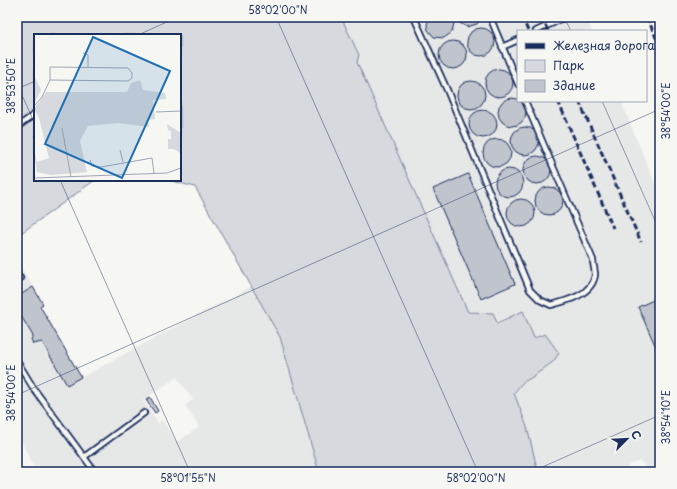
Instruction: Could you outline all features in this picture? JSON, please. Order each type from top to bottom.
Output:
[{"type":"lane","points":[[414,17],[447,90],[530,290],[540,300],[551,305],[579,296],[590,288],[595,275],[593,260],[525,102]]},
{"type":"lane","points":[[490,17],[517,82]]},
{"type":"lane","points":[[538,30],[566,17]]},
{"type":"lane","points":[[502,47],[517,40]]},
{"type":"lane","points":[[17,127],[34,115]]},
{"type":"lane","points":[[17,361],[34,389],[95,472]]},
{"type":"lane","points":[[84,457],[144,413]]},
{"type":"shaded area","points":[[341,17],[586,17],[592,30],[517,30],[517,102],[621,102],[660,196],[660,472],[651,472],[640,461],[628,465],[628,472],[538,472],[527,427],[514,393],[523,382],[531,378],[556,347],[550,343],[545,334],[534,338],[497,323],[493,313],[468,312],[357,62],[359,55]]},
{"type":"shaded area","points":[[17,261],[33,287],[17,297]]},
{"type":"shaded area","points":[[252,286],[280,337],[319,472],[34,472],[35,469],[17,433],[17,309],[33,336],[31,339],[33,344],[42,342],[67,385]],"holes":[[[177,377],[193,400],[185,405],[199,427],[177,442],[162,420],[158,423],[143,400]]]},
{"type":"green space","points":[[17,17],[341,17],[359,55],[357,62],[468,312],[493,313],[497,323],[523,311],[534,338],[545,334],[559,353],[554,361],[523,382],[514,393],[527,427],[538,472],[487,472],[485,469],[479,472],[319,472],[280,337],[195,187],[172,181],[181,181],[181,34],[34,34],[34,181],[94,181],[17,236]]},
{"type":"building","points":[[430,17],[452,17],[454,23],[452,32],[444,38],[434,37],[428,30],[427,24]]},
{"type":"building","points":[[456,17],[482,17],[477,24],[467,27],[458,22]]},
{"type":"building","points":[[481,28],[491,32],[495,42],[491,52],[481,56],[471,52],[467,42],[471,32]]},
{"type":"building","points":[[453,41],[463,45],[467,55],[463,65],[453,69],[443,65],[439,55],[443,45]]},
{"type":"building","points":[[499,69],[509,73],[513,83],[509,93],[499,97],[489,93],[485,83],[489,73]]},
{"type":"building","points":[[471,81],[481,85],[485,95],[481,105],[471,109],[461,105],[457,95],[461,85]]},
{"type":"building","points":[[507,99],[517,99],[517,102],[522,102],[525,107],[525,117],[522,122],[517,125],[507,125],[502,122],[499,117],[499,107],[502,102]]},
{"type":"building","points":[[483,110],[493,114],[497,124],[493,134],[483,138],[473,134],[469,124],[473,114]]},
{"type":"building","points":[[525,127],[535,131],[539,141],[535,151],[525,155],[515,151],[511,141],[515,131]]},
{"type":"building","points":[[497,139],[507,143],[511,153],[507,163],[497,167],[487,163],[483,153],[487,143]]},
{"type":"building","points":[[537,156],[547,160],[551,170],[547,180],[537,184],[527,180],[523,170],[527,160]]},
{"type":"building","points":[[509,169],[519,173],[523,183],[519,193],[509,197],[499,193],[495,183],[499,173]]},
{"type":"building","points":[[468,174],[515,284],[481,299],[433,189]]},
{"type":"building","points":[[549,187],[559,191],[563,201],[559,211],[549,215],[539,211],[535,201],[539,191]]},
{"type":"building","points":[[521,199],[531,203],[535,213],[531,223],[521,227],[511,223],[507,213],[511,203]]},
{"type":"building","points":[[33,287],[43,304],[40,306],[81,377],[67,385],[42,342],[33,344],[31,339],[33,336],[17,309],[17,297]]},
{"type":"building","points":[[660,297],[660,356],[638,307]]},
{"type":"building","points":[[150,397],[158,411],[155,413],[146,400]]},
{"type":"railway","points":[[522,17],[528,30]]},
{"type":"railway","points":[[542,17],[548,30]]},
{"type":"railway","points":[[647,17],[660,47]]},
{"type":"railway","points":[[558,102],[613,228]]},
{"type":"railway","points":[[579,102],[641,242]]}]
